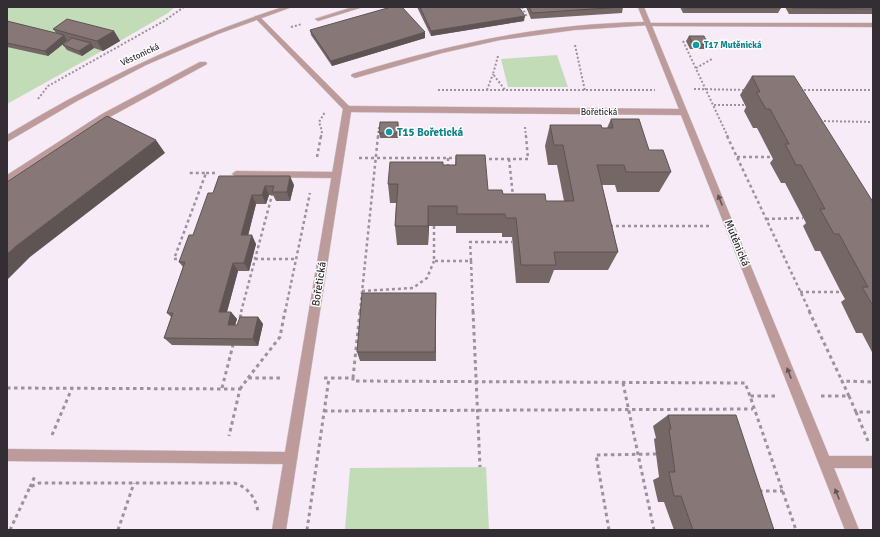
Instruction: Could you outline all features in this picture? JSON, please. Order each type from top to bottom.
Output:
[{"type":"street","name":"Věstonická","points":[[7,140],[45,116],[102,85],[179,48],[258,17],[289,7]]},
{"type":"street","points":[[318,19],[360,7]]},
{"type":"street","name":"Mutěnická","points":[[641,7],[852,530]]},
{"type":"street","points":[[258,17],[348,109]]},
{"type":"street","points":[[355,76],[452,48],[567,29],[648,24],[873,25]]},
{"type":"street","points":[[7,180],[105,116],[203,64]]},
{"type":"street","name":"Bořetická","points":[[279,530],[290,458],[305,378],[336,174],[348,109],[683,112]]},
{"type":"street","points":[[236,174],[336,174]]},
{"type":"street","points":[[7,456],[290,458]]},
{"type":"street","points":[[824,462],[873,462]]},
{"type":"path","points":[[45,116],[39,106],[38,98],[48,86],[164,21],[184,7]]},
{"type":"path","points":[[675,24],[849,396],[870,446]]},
{"type":"path","points":[[575,45],[585,90]]},
{"type":"path","points":[[487,90],[493,74],[496,59],[499,54]]},
{"type":"path","points":[[696,68],[712,59]]},
{"type":"path","points":[[493,74],[506,90]]},
{"type":"path","points":[[434,90],[754,90]]},
{"type":"path","points":[[794,90],[873,90]]},
{"type":"path","points":[[713,105],[745,105]]},
{"type":"path","points":[[217,483],[240,389],[280,337],[322,131],[319,122],[326,108]]},
{"type":"path","points":[[380,110],[352,381],[745,384],[796,530]]},
{"type":"path","points":[[813,121],[873,122]]},
{"type":"path","points":[[478,159],[528,159],[524,125],[526,122]]},
{"type":"path","points":[[737,157],[772,157]]},
{"type":"path","points":[[317,158],[463,158]]},
{"type":"path","points":[[448,158],[448,172]]},
{"type":"path","points":[[509,159],[513,198]]},
{"type":"path","points":[[188,173],[206,173],[174,259],[190,259]]},
{"type":"path","points":[[238,325],[254,259],[272,195]]},
{"type":"path","points":[[766,219],[803,218]]},
{"type":"path","points":[[362,291],[413,288],[427,278],[434,261],[434,226]]},
{"type":"path","points":[[605,226],[713,226]]},
{"type":"path","points":[[480,467],[470,242],[512,242]]},
{"type":"path","points":[[254,259],[296,259]]},
{"type":"path","points":[[434,261],[471,261]]},
{"type":"path","points":[[800,292],[841,292]]},
{"type":"path","points":[[222,388],[233,345]]},
{"type":"path","points":[[248,378],[286,378]]},
{"type":"path","points":[[321,378],[353,378]]},
{"type":"path","points":[[307,530],[329,378]]},
{"type":"path","points":[[842,381],[873,382]]},
{"type":"path","points":[[623,383],[654,530]]},
{"type":"path","points":[[7,388],[240,389]]},
{"type":"path","points":[[750,396],[777,396]]},
{"type":"path","points":[[820,396],[849,396]]},
{"type":"path","points":[[324,411],[478,409],[753,409]]},
{"type":"path","points":[[856,412],[873,412]]},
{"type":"path","points":[[609,530],[596,455],[656,454]]},
{"type":"path","points":[[10,530],[27,492],[34,484],[39,482],[234,483],[244,486],[249,491],[256,502],[258,517]]},
{"type":"path","points":[[118,530],[134,482]]},
{"type":"path","points":[[752,491],[783,491]]},
{"type":"green space","points":[[7,7],[175,7],[168,13],[120,41],[7,104]]},
{"type":"green space","points":[[557,55],[568,87],[508,87],[501,59]]},
{"type":"green space","points":[[486,467],[489,530],[345,530],[350,468]]},
{"type":"building","points":[[391,7],[402,7],[425,32],[331,61],[310,30]]},
{"type":"building","points":[[420,7],[519,7],[525,16],[431,31]]},
{"type":"building","points":[[529,7],[623,7],[532,13]]},
{"type":"building","points":[[781,7],[781,8],[685,8]]},
{"type":"building","points":[[791,7],[873,7],[873,9],[792,8]]},
{"type":"building","points":[[67,19],[114,31],[97,41],[53,29]]},
{"type":"building","points":[[7,21],[64,35],[45,51],[7,43]]},
{"type":"building","points":[[689,36],[704,36],[708,44],[693,44]]},
{"type":"building","points":[[72,38],[91,43],[79,51],[63,45]]},
{"type":"building","points":[[752,76],[794,76],[873,202],[873,306],[862,287],[868,287],[839,234],[834,234],[820,209],[825,209],[801,165],[796,165],[785,144],[789,144],[770,109],[766,109],[756,92],[760,92]]},
{"type":"building","points":[[107,116],[156,140],[7,254],[7,182]]},
{"type":"building","points":[[611,119],[639,119],[649,150],[663,150],[671,172],[626,172],[624,165],[597,165],[618,252],[554,252],[556,265],[521,265],[516,218],[506,218],[505,214],[457,214],[457,206],[428,206],[428,226],[395,226],[398,184],[388,184],[390,162],[443,162],[443,165],[456,165],[456,155],[485,155],[488,190],[502,190],[503,194],[545,194],[546,201],[574,201],[563,145],[554,145],[550,125],[601,125],[602,128],[613,128]]},
{"type":"building","points":[[380,122],[398,122],[397,133],[379,133]]},
{"type":"building","points":[[219,176],[290,176],[287,192],[272,192],[274,186],[265,186],[262,195],[252,195],[241,235],[252,235],[244,263],[233,263],[219,312],[231,312],[228,325],[237,325],[240,317],[258,317],[253,339],[164,338],[173,313],[167,313],[185,262],[179,262],[189,235],[193,235],[208,193],[213,193]]},
{"type":"building","points":[[362,293],[436,293],[435,352],[357,352]]},
{"type":"building","points":[[668,415],[736,415],[774,530],[693,530],[681,496],[674,496],[669,472],[675,472],[669,429],[671,429]]},
{"type":"place","name":"T17 Mutěnická","points":[[696,45]]},
{"type":"place","name":"T15 Bořetická","points":[[389,132]]}]
